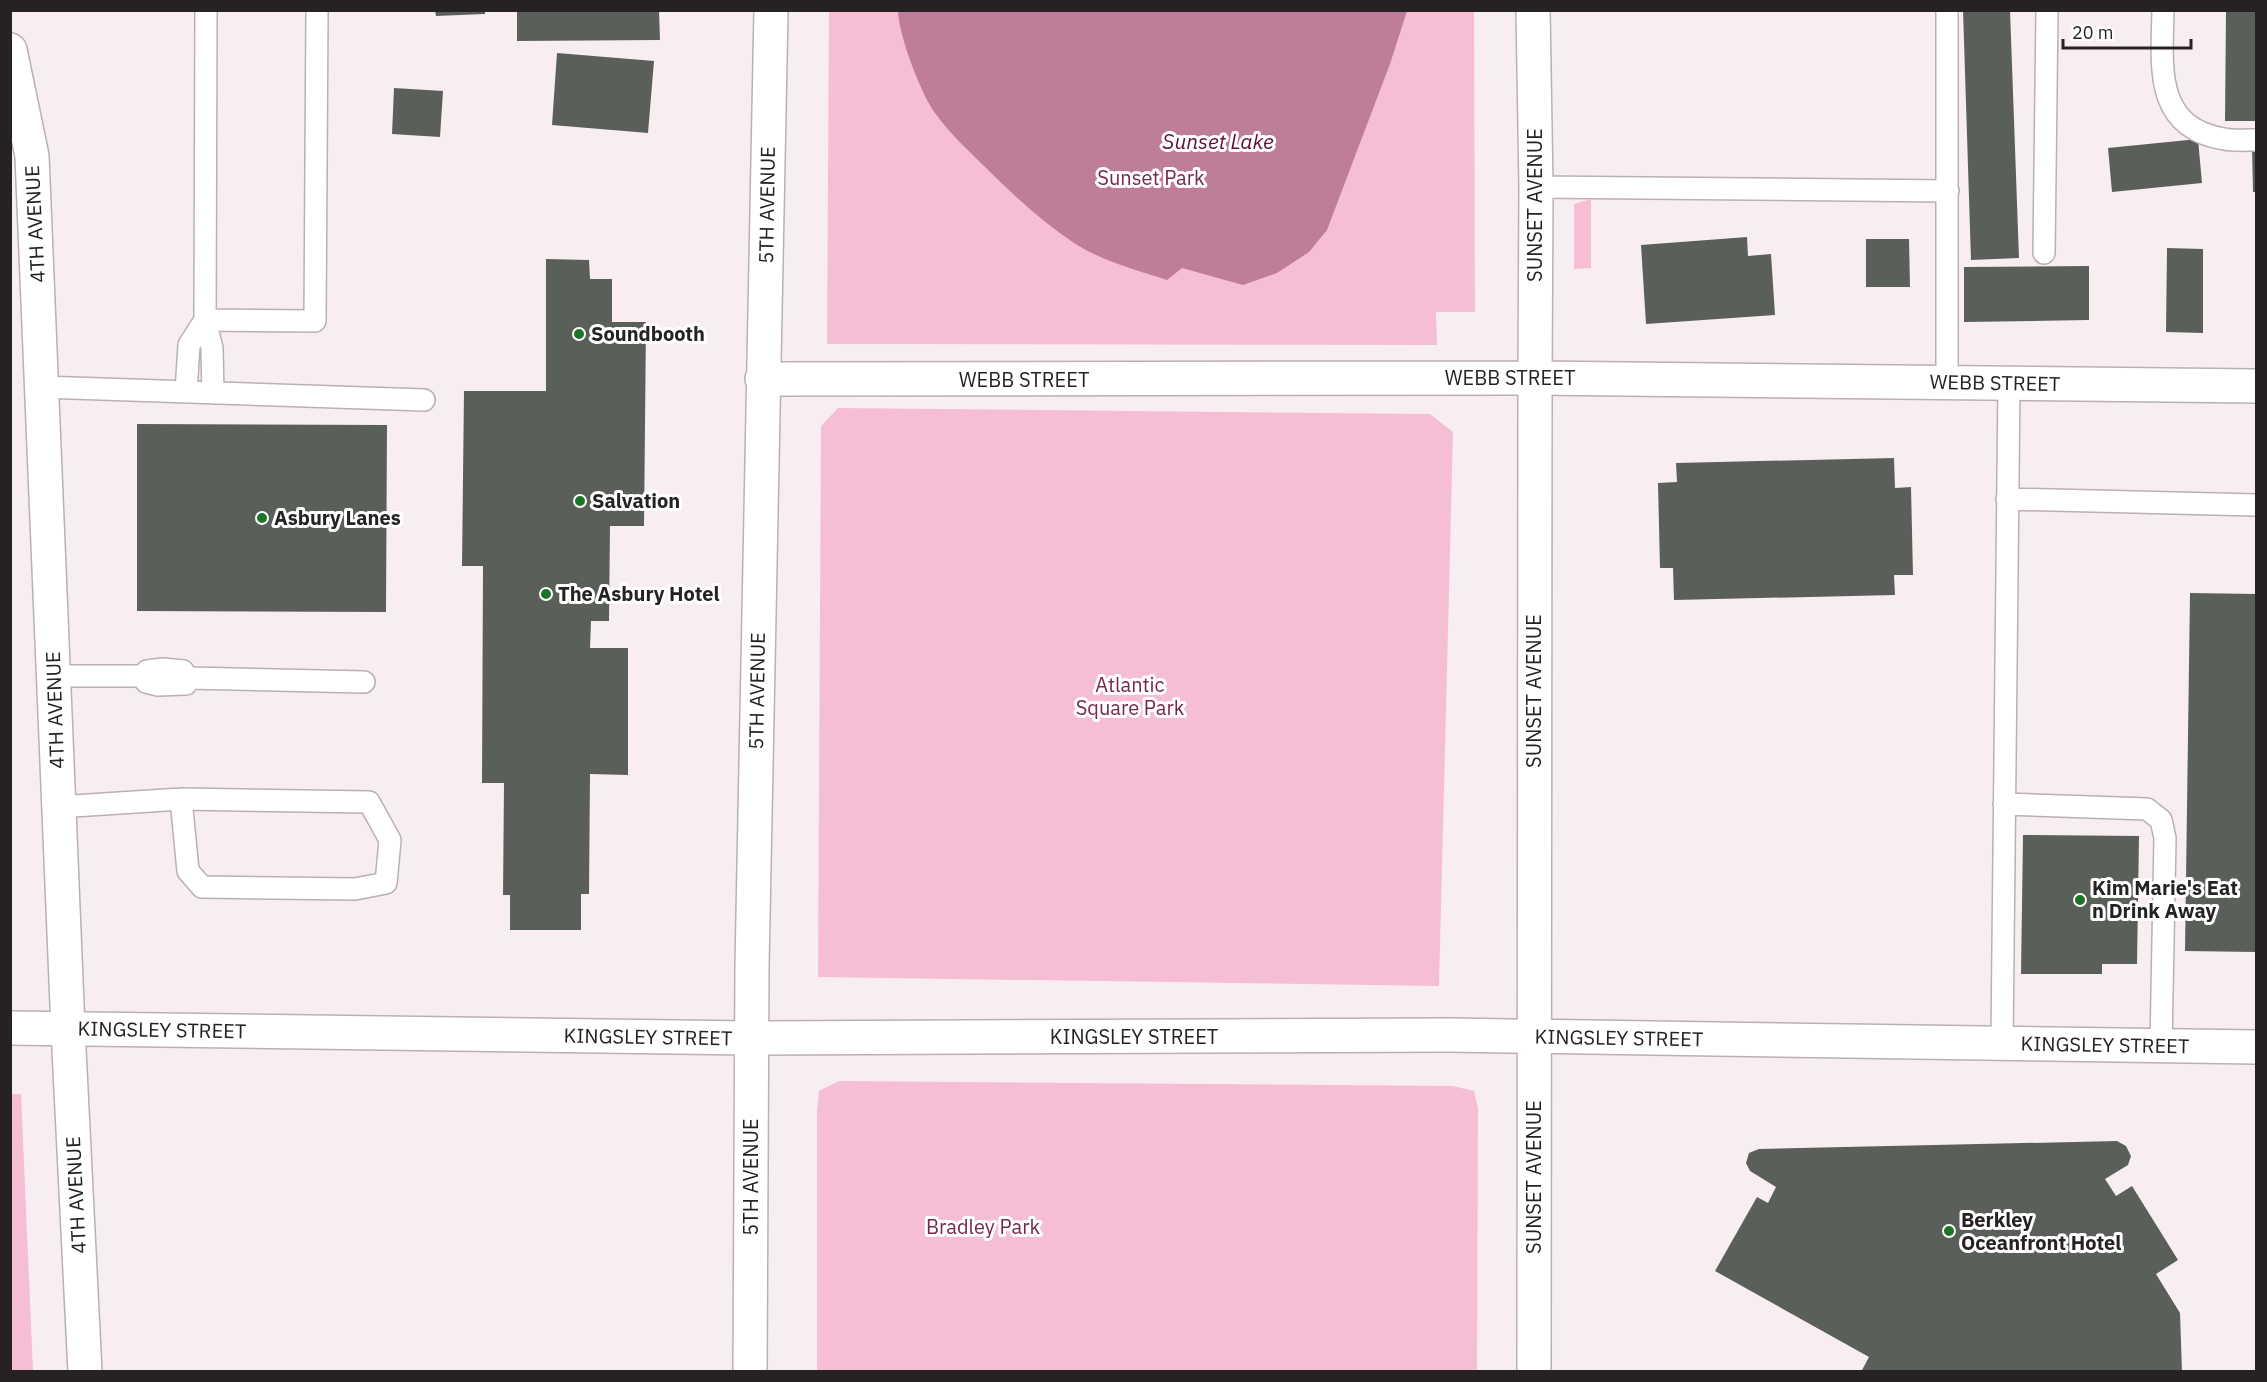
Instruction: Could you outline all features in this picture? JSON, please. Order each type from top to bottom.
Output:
[{"type":"street","name":"5TH AVENUE","points":[[750,1371],[751,1038],[762,379],[771,10]]},
{"type":"street","name":"SUNSET AVENUE","points":[[1533,10],[1536,187],[1534,1371]]},
{"type":"street","name":"4TH AVENUE","points":[[10,50],[15,90],[32,156],[58,807],[85,1371]]},
{"type":"street","name":"WEBB STREET","points":[[762,379],[1535,378],[2256,386]]},
{"type":"street","name":"KINGSLEY STREET","points":[[10,1028],[751,1038],[1437,1035],[2256,1047]]},
{"type":"lane","points":[[206,10],[205,320],[212,348],[213,393]]},
{"type":"lane","points":[[205,320],[315,321],[317,10]]},
{"type":"lane","points":[[1947,10],[1947,382]]},
{"type":"lane","points":[[2044,253],[2047,10]]},
{"type":"lane","points":[[2163,10],[2163,84],[2168,101],[2184,121],[2200,132],[2225,140],[2256,140]]},
{"type":"lane","points":[[1536,187],[1948,191]]},
{"type":"lane","points":[[186,392],[189,345],[205,320]]},
{"type":"lane","points":[[2002,1043],[2009,383]]},
{"type":"lane","points":[[42,387],[424,400]]},
{"type":"lane","points":[[2007,499],[2256,505]]},
{"type":"lane","points":[[53,676],[142,676],[147,671],[163,669],[183,671],[188,678],[364,682]]},
{"type":"lane","points":[[58,807],[181,799],[369,802],[390,840],[386,883],[355,889],[202,887],[188,871],[181,799]]},
{"type":"lane","points":[[2004,804],[2147,809],[2161,820],[2165,838],[2161,1045]]},
{"type":"green space","name":"Sunset Park","points":[[829,11],[1474,11],[1475,312],[1436,312],[1437,345],[827,344]]},
{"type":"green space","points":[[1591,199],[1591,268],[1574,269],[1574,204]]},
{"type":"green space","name":"Atlantic Square Park","points":[[838,408],[1430,414],[1453,432],[1439,986],[818,977],[821,426]]},
{"type":"green space","name":"Bradley Park","points":[[839,1081],[1453,1086],[1474,1091],[1478,1108],[1477,1371],[817,1371],[817,1111],[819,1091]]},
{"type":"green space","points":[[11,1094],[21,1094],[33,1371],[11,1371]]},
{"type":"water","name":"Sunset Lake","points":[[898,10],[1407,11],[1390,64],[1327,230],[1309,252],[1277,273],[1243,285],[1182,268],[1167,280],[1096,255],[1050,226],[1027,207],[952,134],[935,113],[911,63],[902,35]]},
{"type":"building","points":[[435,10],[485,10],[485,14],[436,16]]},
{"type":"building","points":[[517,10],[659,10],[660,40],[517,41]]},
{"type":"building","points":[[1963,10],[2010,10],[2019,258],[1971,260]]},
{"type":"building","points":[[2226,10],[2256,10],[2256,121],[2225,121]]},
{"type":"building","points":[[557,53],[654,61],[648,133],[552,125]]},
{"type":"building","points":[[394,88],[443,91],[440,137],[392,134]]},
{"type":"building","points":[[2198,139],[2202,183],[2112,192],[2108,148]]},
{"type":"building","points":[[2252,148],[2256,148],[2256,192],[2253,192]]},
{"type":"building","points":[[1747,237],[1748,256],[1771,254],[1775,315],[1646,324],[1641,245]]},
{"type":"building","points":[[1866,239],[1909,239],[1910,287],[1866,287]]},
{"type":"building","points":[[2167,248],[2203,249],[2203,333],[2166,332]]},
{"type":"building","name":"The Asbury Hotel","points":[[546,259],[589,260],[590,279],[612,279],[612,322],[646,322],[644,526],[610,526],[609,621],[591,621],[590,648],[628,648],[628,775],[590,774],[589,894],[581,894],[581,930],[510,930],[510,895],[503,895],[504,783],[482,783],[483,566],[462,566],[464,391],[546,391]]},
{"type":"building","points":[[2089,266],[2089,320],[1964,322],[1964,267]]},
{"type":"building","name":"Asbury Lanes","points":[[137,424],[387,425],[386,612],[137,611]]},
{"type":"building","points":[[1894,458],[1895,488],[1911,487],[1913,575],[1894,575],[1895,595],[1674,600],[1673,568],[1660,568],[1658,483],[1677,482],[1676,463]]},
{"type":"building","points":[[2190,593],[2256,594],[2256,952],[2185,951]]},
{"type":"building","name":"Kim Marie's Eat n Drink Away","points":[[2023,835],[2139,836],[2137,964],[2102,964],[2102,974],[2021,974]]},
{"type":"building","name":"Berkley Oceanfront Hotel","points":[[2117,1141],[2126,1146],[2131,1156],[2128,1165],[2105,1179],[2116,1196],[2132,1186],[2178,1260],[2156,1274],[2180,1313],[2182,1372],[1861,1372],[1869,1357],[1715,1271],[1757,1197],[1768,1203],[1776,1187],[1750,1171],[1746,1163],[1749,1153],[1759,1149]]},
{"type":"place","name":"Soundbooth","points":[[579,334]]},
{"type":"place","name":"Salvation","points":[[580,501]]},
{"type":"place","name":"Asbury Lanes","points":[[262,518]]},
{"type":"place","name":"The Asbury Hotel","points":[[546,594]]},
{"type":"place","name":"Kim Marie's Eat n Drink Away","points":[[2080,900]]},
{"type":"place","name":"Berkley Oceanfront Hotel","points":[[1949,1231]]}]
